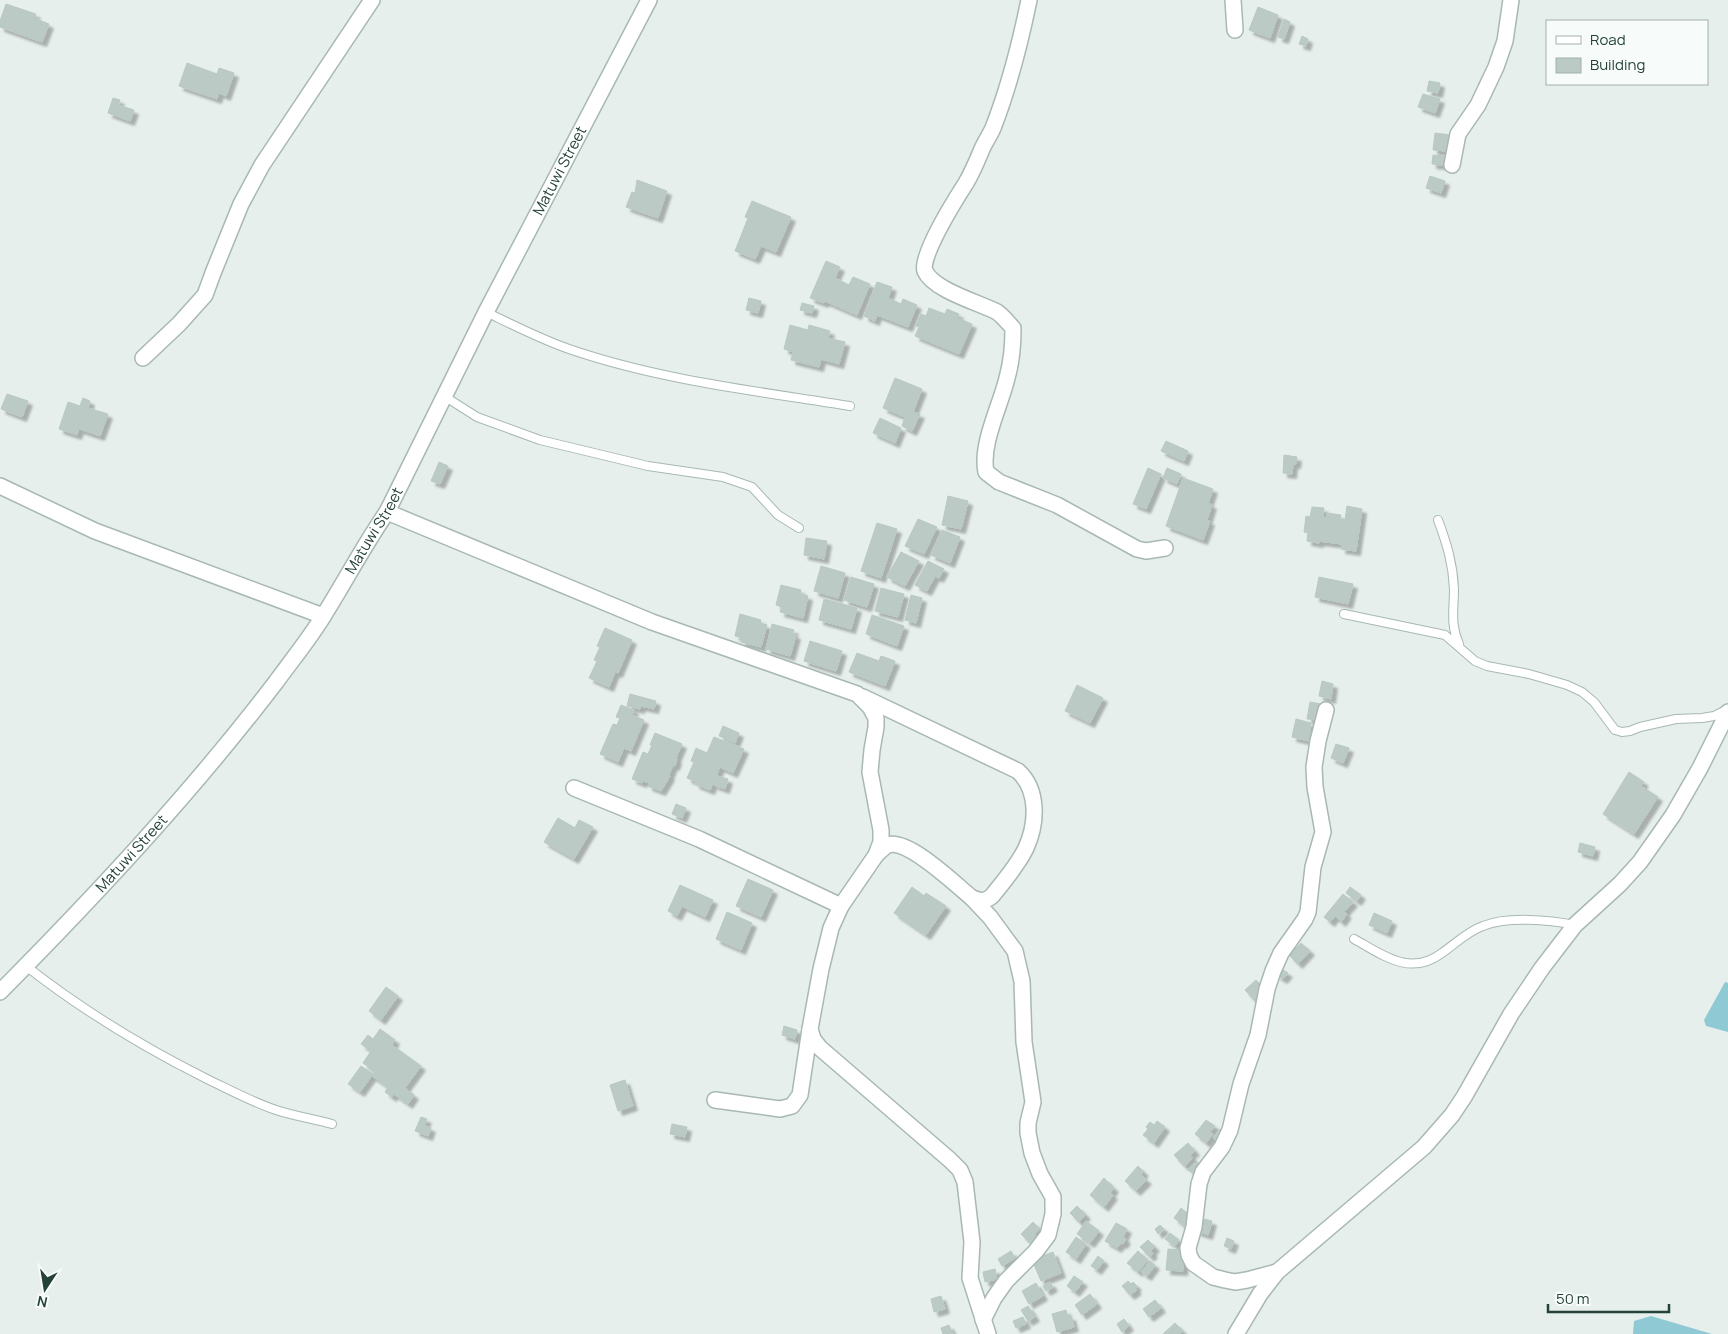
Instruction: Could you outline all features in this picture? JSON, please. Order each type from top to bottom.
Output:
[{"type":"street","points":[[143,358],[179,324],[205,295],[212,273],[241,204],[262,165],[372,0]]},
{"type":"street","name":"Matuwi Street","points":[[0,992],[148,836],[276,682],[323,616],[370,536],[387,512],[486,312],[649,0]]},
{"type":"street","points":[[1029,0],[1020,45],[992,130],[982,148],[976,167],[945,215],[924,262],[925,271],[933,281],[964,299],[999,313],[1014,328],[1008,375],[984,456],[986,472],[999,482],[1057,505],[1137,549],[1146,551],[1165,548]]},
{"type":"street","points":[[1233,0],[1235,30]]},
{"type":"street","points":[[1452,165],[1458,134],[1478,104],[1505,42],[1511,0]]},
{"type":"street","points":[[0,486],[95,531],[323,616]]},
{"type":"street","points":[[387,512],[652,622],[857,694],[1018,771],[1026,778],[1031,787],[1034,810],[1033,822],[1026,847],[992,896],[987,900],[980,901],[972,898]]},
{"type":"street","points":[[857,694],[870,707],[876,718],[870,762],[876,812],[881,830],[876,855]]},
{"type":"street","points":[[1277,1272],[1235,1282],[1224,1280],[1213,1277],[1193,1263],[1188,1248],[1194,1227],[1199,1184],[1203,1172],[1222,1148],[1230,1130],[1241,1084],[1258,1035],[1267,989],[1273,971],[1281,953],[1305,920],[1308,912],[1313,867],[1323,832],[1315,787],[1314,767],[1326,710]]},
{"type":"street","points":[[1236,1334],[1260,1294],[1277,1272],[1417,1153],[1438,1131],[1464,1097],[1511,1014],[1542,968],[1575,925],[1620,884],[1640,862],[1673,815],[1700,768],[1728,711]]},
{"type":"street","points":[[574,788],[699,838],[841,906]]},
{"type":"street","points":[[716,1100],[780,1109],[792,1106],[800,1095],[810,1029],[825,953],[832,928],[841,906],[876,855],[888,845],[907,848],[918,854],[972,898],[1015,951],[1022,981],[1024,1042],[1033,1102],[1028,1123],[1028,1133],[1034,1160],[1053,1197],[1053,1214],[1048,1235],[994,1298],[986,1327]]},
{"type":"street","points":[[810,1029],[813,1039],[820,1048],[960,1170],[965,1182],[972,1230],[970,1278],[986,1327]]},
{"type":"lane","points":[[486,312],[541,338],[570,349],[640,369],[698,382],[850,406]]},
{"type":"lane","points":[[444,396],[476,417],[540,440],[648,466],[724,477],[752,487],[778,515],[799,528]]},
{"type":"lane","points":[[1438,520],[1450,551],[1454,589],[1453,631],[1459,646]]},
{"type":"lane","points":[[1344,614],[1436,632],[1445,635],[1476,661],[1487,666],[1529,674],[1567,685],[1582,692],[1594,702],[1615,730],[1622,732],[1676,719],[1702,718],[1728,711]]},
{"type":"lane","points":[[1354,939],[1391,959],[1403,964],[1413,964],[1424,963],[1432,959],[1482,926],[1493,923],[1537,920],[1575,925]]},
{"type":"lane","points":[[26,966],[63,995],[120,1032],[182,1066],[256,1103],[279,1111],[332,1124]]},
{"type":"water","points":[[1725,982],[1728,983],[1728,1032],[1706,1026],[1704,1020]]},
{"type":"water","points":[[1651,1316],[1712,1334],[1633,1334],[1634,1321]]},
{"type":"building","points":[[6,4],[36,14],[34,18],[49,24],[42,42],[0,27],[0,21]]},
{"type":"building","points":[[1258,7],[1278,15],[1270,38],[1249,30]]},
{"type":"building","points":[[1284,19],[1290,22],[1284,39],[1278,37]]},
{"type":"building","points":[[1302,36],[1308,39],[1306,46],[1299,44]]},
{"type":"building","points":[[187,63],[217,74],[219,68],[234,73],[226,96],[219,93],[217,99],[179,86]]},
{"type":"building","points":[[1429,81],[1440,83],[1438,93],[1427,91]]},
{"type":"building","points":[[1423,94],[1440,99],[1435,113],[1418,107]]},
{"type":"building","points":[[113,98],[120,100],[118,105],[134,110],[130,121],[108,113]]},
{"type":"building","points":[[1435,133],[1450,135],[1448,151],[1433,150]]},
{"type":"building","points":[[1433,155],[1444,156],[1443,165],[1432,164]]},
{"type":"building","points":[[1430,176],[1445,181],[1441,193],[1426,188]]},
{"type":"building","points":[[637,180],[667,191],[658,218],[626,207],[632,192],[635,193]]},
{"type":"building","points":[[752,201],[791,217],[776,252],[761,246],[755,259],[735,251],[748,218],[745,217]]},
{"type":"building","points":[[826,261],[840,267],[835,278],[849,285],[853,277],[870,284],[857,315],[825,301],[824,303],[810,298]]},
{"type":"building","points":[[877,282],[892,287],[888,298],[901,304],[903,299],[917,305],[908,327],[877,315],[875,321],[864,316]]},
{"type":"building","points":[[749,298],[761,301],[758,313],[746,310]]},
{"type":"building","points":[[802,303],[814,306],[812,313],[800,310]]},
{"type":"building","points":[[929,308],[945,314],[947,309],[959,314],[957,318],[972,324],[959,354],[915,336],[919,327],[916,326],[921,314],[926,316]]},
{"type":"building","points":[[790,325],[808,330],[809,325],[830,331],[828,338],[845,342],[839,364],[821,359],[819,367],[791,360],[793,352],[784,349]]},
{"type":"building","points":[[895,378],[922,389],[913,412],[920,414],[912,431],[902,426],[905,417],[883,408]]},
{"type":"building","points":[[7,394],[28,401],[22,417],[1,409]]},
{"type":"building","points":[[83,398],[90,401],[88,408],[108,414],[100,436],[79,429],[77,435],[59,429],[68,402],[80,406]]},
{"type":"building","points":[[880,418],[901,428],[895,443],[873,433]]},
{"type":"building","points":[[1166,441],[1188,451],[1184,461],[1161,451]]},
{"type":"building","points":[[1284,455],[1297,457],[1296,464],[1293,464],[1292,474],[1283,473]]},
{"type":"building","points":[[439,462],[448,466],[440,484],[431,481]]},
{"type":"building","points":[[1148,468],[1161,474],[1146,509],[1133,504]]},
{"type":"building","points":[[1167,468],[1181,474],[1177,484],[1163,478]]},
{"type":"building","points":[[1183,478],[1213,489],[1208,503],[1212,505],[1207,520],[1210,521],[1203,540],[1166,526]]},
{"type":"building","points":[[948,496],[968,501],[961,529],[942,525]]},
{"type":"building","points":[[1347,506],[1362,509],[1356,551],[1341,549],[1342,544],[1307,541],[1308,533],[1304,532],[1306,516],[1310,517],[1312,507],[1324,508],[1323,517],[1327,518],[1327,513],[1341,515],[1340,519],[1345,520]]},
{"type":"building","points":[[918,519],[937,527],[924,554],[905,546]]},
{"type":"building","points":[[877,523],[897,529],[881,578],[861,571]]},
{"type":"building","points":[[942,530],[960,537],[950,563],[931,555]]},
{"type":"building","points":[[806,538],[827,541],[824,559],[804,555]]},
{"type":"building","points":[[901,552],[919,561],[905,586],[887,577]]},
{"type":"building","points":[[928,561],[944,569],[939,578],[935,576],[927,591],[915,585]]},
{"type":"building","points":[[821,566],[845,573],[838,598],[814,591]]},
{"type":"building","points":[[851,577],[874,584],[867,607],[844,600]]},
{"type":"building","points":[[1319,577],[1353,584],[1348,604],[1315,597]]},
{"type":"building","points":[[781,585],[801,590],[800,594],[808,596],[803,618],[780,612],[782,607],[776,605]]},
{"type":"building","points":[[881,588],[904,594],[898,617],[875,611]]},
{"type":"building","points":[[911,595],[922,598],[916,623],[905,620]]},
{"type":"building","points":[[824,599],[857,608],[851,629],[819,620]]},
{"type":"building","points":[[740,614],[761,620],[760,623],[767,625],[761,647],[741,642],[742,638],[735,636]]},
{"type":"building","points":[[872,615],[904,626],[897,646],[866,634]]},
{"type":"building","points":[[772,624],[794,630],[792,634],[796,635],[790,656],[766,649]]},
{"type":"building","points":[[605,628],[632,640],[618,673],[615,672],[609,687],[589,678],[597,661],[594,660],[600,647],[597,646]]},
{"type":"building","points":[[810,641],[842,651],[836,671],[804,661]]},
{"type":"building","points":[[857,653],[879,661],[881,656],[895,661],[885,686],[849,672]]},
{"type":"building","points":[[1322,681],[1333,684],[1331,699],[1319,696]]},
{"type":"building","points":[[1077,685],[1103,698],[1090,723],[1065,711]]},
{"type":"building","points":[[630,694],[656,701],[654,709],[641,706],[640,709],[627,706]]},
{"type":"building","points":[[1310,702],[1321,704],[1319,720],[1307,719]]},
{"type":"building","points":[[621,705],[634,710],[632,715],[644,720],[631,751],[624,748],[618,762],[600,754],[613,724],[617,725],[620,718],[616,717]]},
{"type":"building","points":[[1296,719],[1311,723],[1309,741],[1292,737]]},
{"type":"building","points":[[723,726],[739,733],[735,743],[719,736]]},
{"type":"building","points":[[655,733],[682,744],[675,766],[673,765],[670,776],[661,791],[648,786],[649,783],[643,781],[642,783],[632,779],[643,752],[648,754]]},
{"type":"building","points":[[714,737],[744,749],[733,773],[720,767],[710,790],[695,784],[696,782],[687,778],[694,762],[691,761],[696,748],[707,753]]},
{"type":"building","points":[[1336,744],[1349,748],[1343,763],[1331,758]]},
{"type":"building","points":[[1629,772],[1644,782],[1641,786],[1658,797],[1634,834],[1603,814]]},
{"type":"building","points":[[717,776],[728,779],[725,789],[714,785]]},
{"type":"building","points":[[676,804],[686,808],[682,818],[672,814]]},
{"type":"building","points":[[558,818],[575,828],[579,820],[593,827],[574,859],[544,842]]},
{"type":"building","points":[[1580,843],[1595,847],[1593,856],[1578,852]]},
{"type":"building","points":[[748,879],[773,890],[761,917],[736,906]]},
{"type":"building","points":[[680,885],[713,900],[705,917],[682,906],[677,916],[668,911]]},
{"type":"building","points":[[912,887],[924,896],[926,893],[946,906],[926,935],[894,913]]},
{"type":"building","points":[[1350,887],[1361,895],[1357,901],[1346,893]]},
{"type":"building","points":[[1343,894],[1353,902],[1344,912],[1347,914],[1341,922],[1335,916],[1330,922],[1324,917]]},
{"type":"building","points":[[727,912],[752,923],[741,950],[716,939]]},
{"type":"building","points":[[1374,913],[1392,921],[1387,933],[1369,925]]},
{"type":"building","points":[[1301,943],[1310,951],[1298,964],[1289,955]]},
{"type":"building","points":[[1280,968],[1288,973],[1283,979],[1276,975]]},
{"type":"building","points":[[1256,980],[1263,987],[1258,992],[1260,994],[1254,1000],[1245,990]]},
{"type":"building","points":[[386,987],[398,996],[381,1020],[369,1011]]},
{"type":"building","points":[[784,1026],[797,1030],[795,1039],[782,1035]]},
{"type":"building","points":[[380,1029],[395,1040],[392,1045],[421,1066],[405,1088],[414,1095],[408,1104],[394,1094],[392,1097],[385,1092],[388,1087],[372,1076],[375,1072],[363,1063],[371,1051],[361,1044],[368,1035],[373,1039]]},
{"type":"building","points":[[361,1066],[373,1074],[360,1092],[348,1084]]},
{"type":"building","points":[[625,1080],[633,1106],[618,1111],[610,1085]]},
{"type":"building","points":[[421,1117],[427,1119],[424,1125],[431,1128],[428,1136],[415,1131]]},
{"type":"building","points":[[1206,1120],[1215,1126],[1210,1132],[1213,1134],[1206,1143],[1195,1134]]},
{"type":"building","points":[[1157,1121],[1165,1127],[1154,1143],[1143,1135],[1148,1129],[1146,1127],[1150,1122],[1154,1125]]},
{"type":"building","points":[[672,1124],[687,1127],[685,1137],[670,1134]]},
{"type":"building","points":[[1220,1129],[1225,1134],[1218,1143],[1213,1138]]},
{"type":"building","points":[[1188,1143],[1195,1151],[1190,1155],[1193,1158],[1184,1166],[1174,1155]]},
{"type":"building","points":[[1196,1161],[1202,1167],[1195,1175],[1188,1170]]},
{"type":"building","points":[[1138,1166],[1144,1172],[1141,1175],[1147,1180],[1136,1191],[1125,1181]]},
{"type":"building","points":[[1104,1178],[1114,1188],[1110,1193],[1113,1195],[1104,1207],[1090,1195]]},
{"type":"building","points":[[1077,1206],[1086,1215],[1079,1222],[1070,1213]]},
{"type":"building","points":[[1181,1208],[1193,1218],[1186,1227],[1174,1218]]},
{"type":"building","points":[[1200,1218],[1212,1221],[1208,1235],[1196,1231]]},
{"type":"building","points":[[1086,1221],[1099,1231],[1090,1243],[1077,1234]]},
{"type":"building","points":[[1033,1222],[1040,1229],[1035,1234],[1039,1238],[1032,1245],[1021,1234]]},
{"type":"building","points":[[1116,1223],[1127,1229],[1123,1237],[1126,1239],[1117,1248],[1105,1241]]},
{"type":"building","points":[[1160,1225],[1164,1229],[1158,1234],[1155,1229]]},
{"type":"building","points":[[1170,1233],[1179,1240],[1175,1246],[1165,1239]]},
{"type":"building","points":[[1076,1237],[1086,1244],[1076,1259],[1066,1252]]},
{"type":"building","points":[[1227,1238],[1234,1241],[1231,1249],[1224,1246]]},
{"type":"building","points":[[1148,1240],[1155,1247],[1151,1251],[1153,1253],[1150,1257],[1140,1247]]},
{"type":"building","points":[[1168,1249],[1185,1250],[1183,1271],[1166,1270]]},
{"type":"building","points":[[1011,1251],[1015,1258],[1002,1266],[998,1259]]},
{"type":"building","points":[[1138,1251],[1148,1260],[1138,1272],[1127,1263]]},
{"type":"building","points":[[1053,1252],[1061,1273],[1041,1281],[1032,1260]]},
{"type":"building","points":[[1098,1256],[1104,1261],[1097,1270],[1091,1266]]},
{"type":"building","points":[[1150,1261],[1155,1265],[1147,1276],[1141,1272]]},
{"type":"building","points":[[995,1269],[997,1279],[985,1282],[983,1272]]},
{"type":"building","points":[[1074,1276],[1083,1282],[1075,1292],[1067,1286]]},
{"type":"building","points":[[1128,1281],[1131,1284],[1133,1282],[1137,1286],[1135,1288],[1137,1290],[1130,1295],[1122,1286]]},
{"type":"building","points":[[1050,1282],[1053,1287],[1046,1291],[1043,1286]]},
{"type":"building","points":[[1036,1283],[1043,1296],[1029,1304],[1022,1291]]},
{"type":"building","points":[[1090,1294],[1097,1304],[1082,1315],[1075,1305]]},
{"type":"building","points":[[941,1296],[945,1309],[934,1312],[931,1299]]},
{"type":"building","points":[[1155,1300],[1161,1308],[1149,1317],[1143,1309]]},
{"type":"building","points":[[1028,1306],[1035,1317],[1028,1321],[1021,1310]]},
{"type":"building","points":[[1066,1310],[1068,1317],[1071,1316],[1074,1327],[1057,1332],[1052,1314]]},
{"type":"building","points":[[1023,1317],[1026,1324],[1016,1328],[1013,1321]]},
{"type":"building","points":[[1124,1319],[1129,1326],[1122,1332],[1117,1324]]},
{"type":"building","points":[[1175,1323],[1183,1331],[1180,1334],[1163,1334]]},
{"type":"building","points":[[949,1325],[953,1334],[943,1334],[941,1328]]}]
